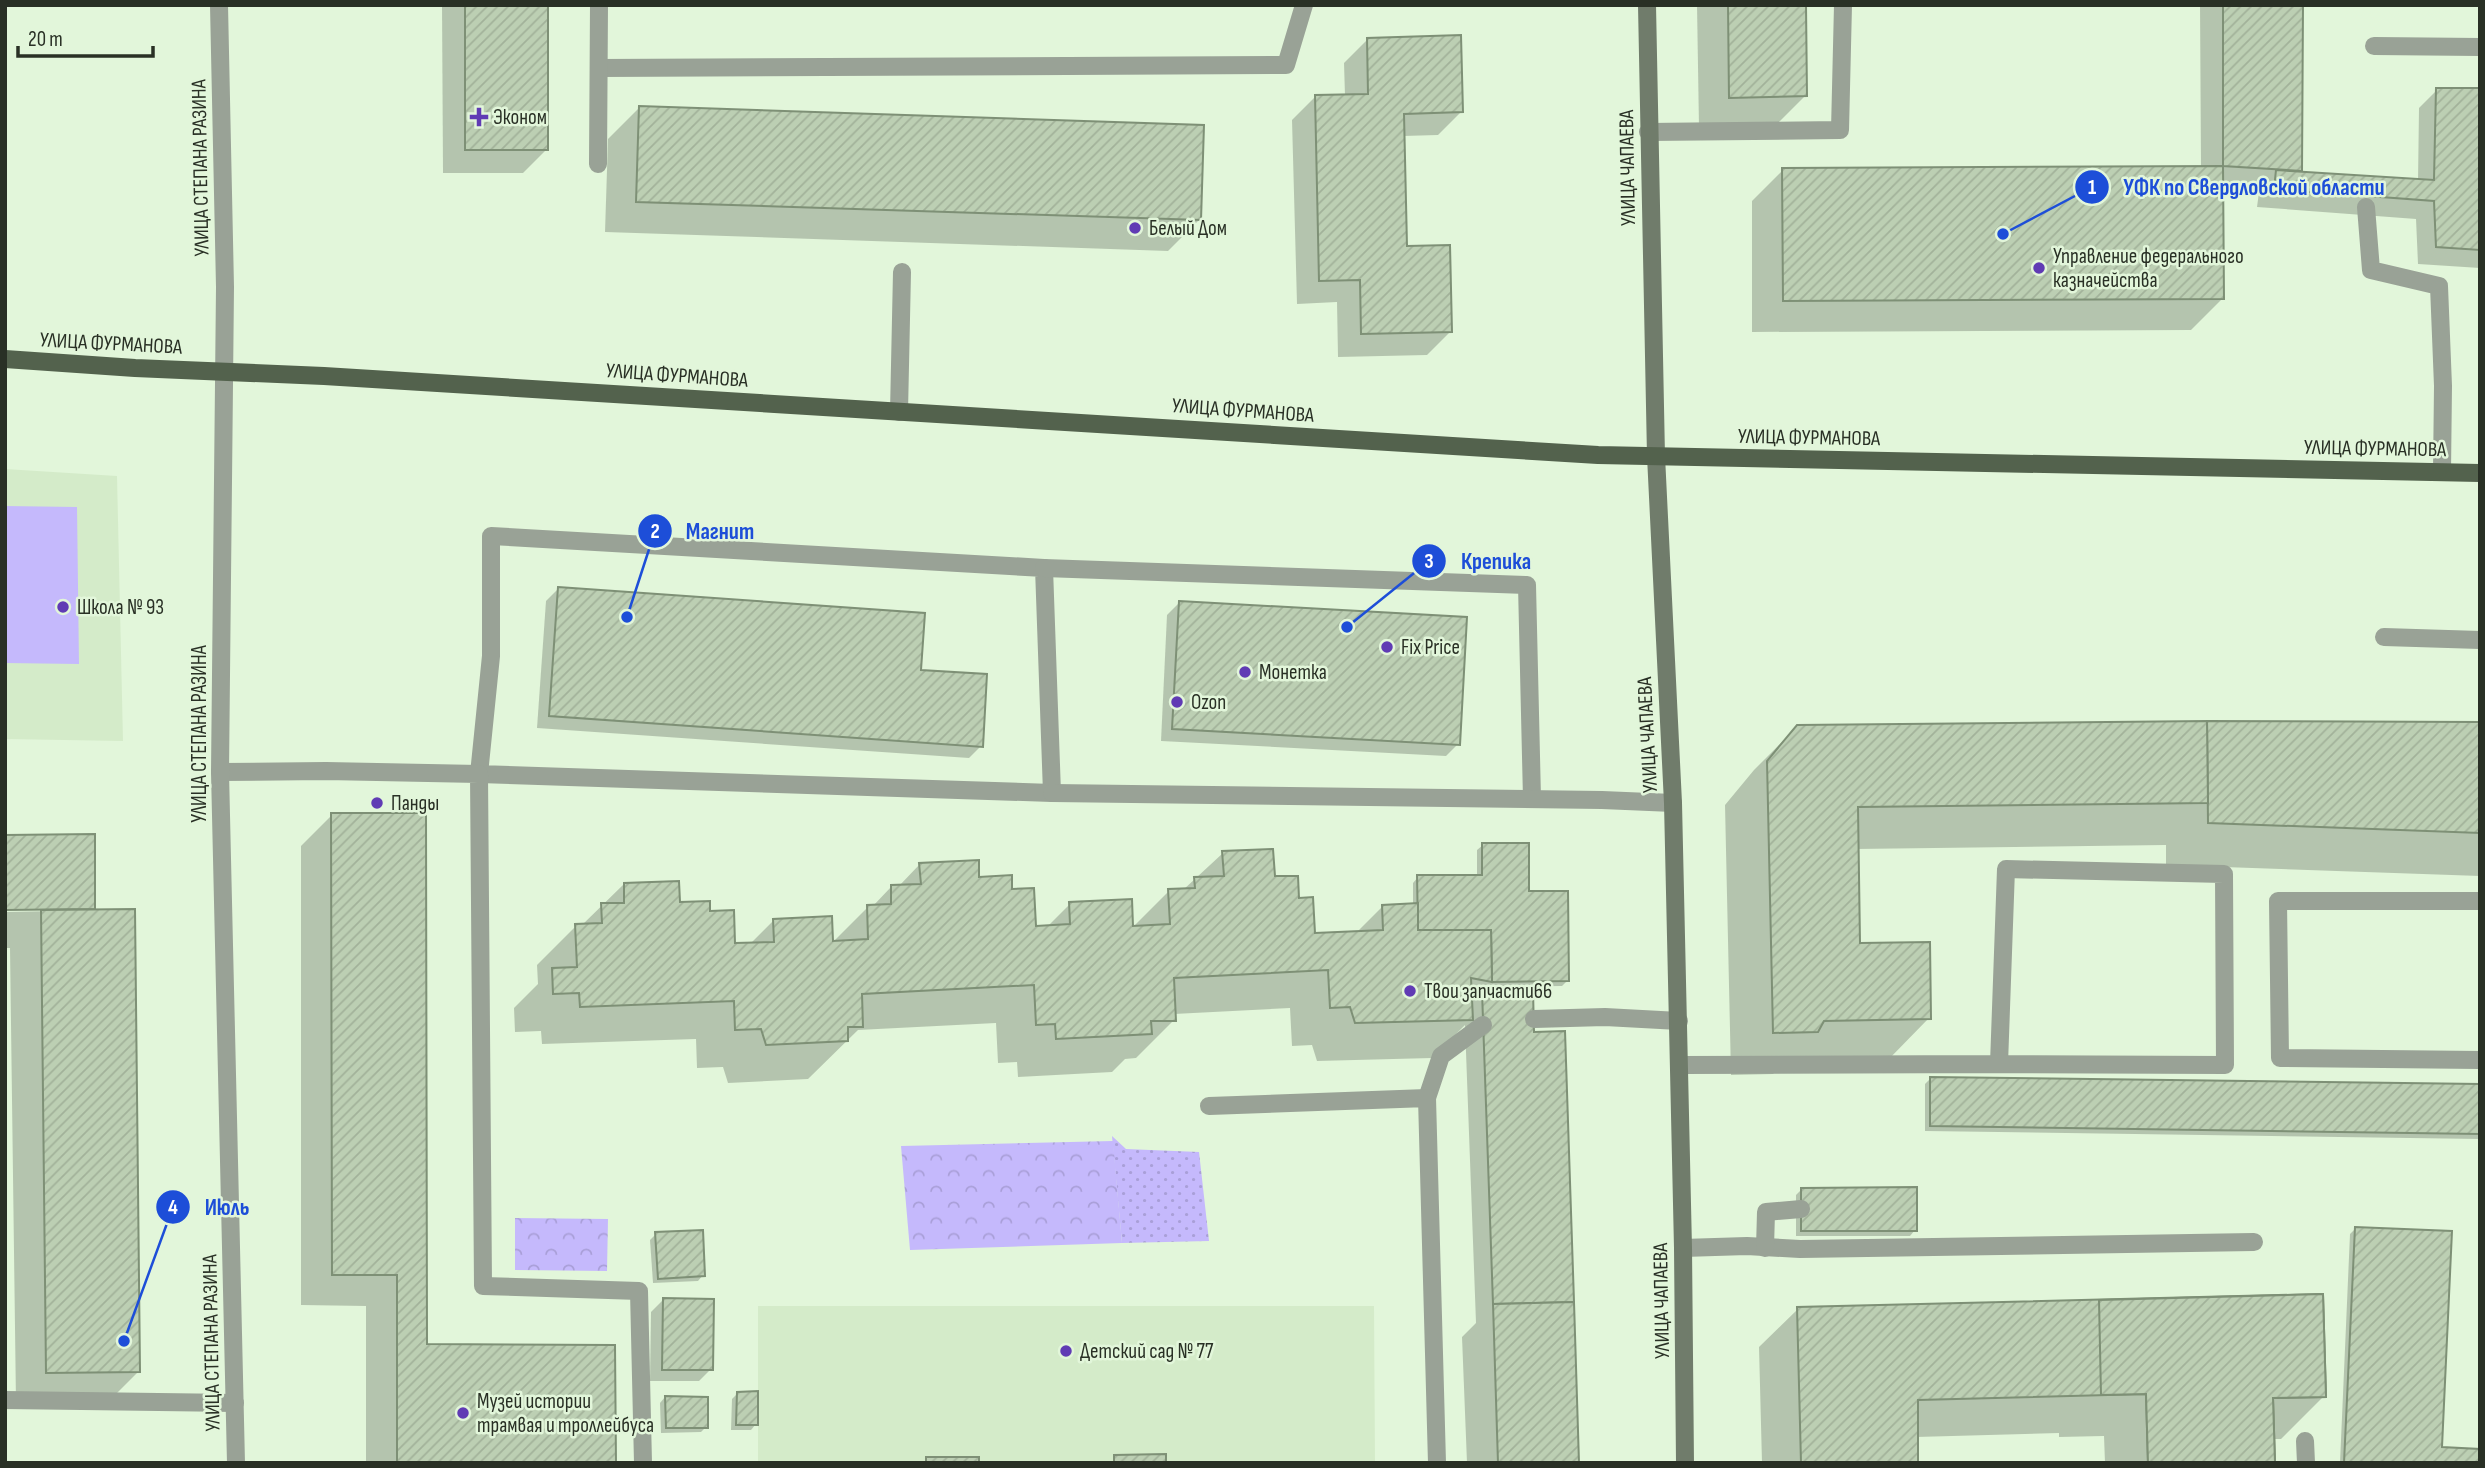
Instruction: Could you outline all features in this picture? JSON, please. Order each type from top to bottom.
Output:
[{"type":"main road","name":"УЛИЦА ЧАПАЕВА","points":[[1647,5],[1656,456],[1673,803],[1679,1021],[1685,1463]]},
{"type":"main road","name":"УЛИЦА ФУРМАНОВА","points":[[5,359],[135,368],[225,370],[1585,454],[2480,473]]},
{"type":"street","name":"УЛИЦА СТЕПАНА РАЗИНА","points":[[219,5],[225,287],[220,772],[236,1463]]},
{"type":"street","points":[[598,164],[599,5]]},
{"type":"street","points":[[598,68],[1286,65],[1304,5]]},
{"type":"street","points":[[1648,132],[1840,130],[1843,5]]},
{"type":"street","points":[[2374,46],[2480,47]]},
{"type":"street","points":[[2366,206],[2371,270],[2439,286],[2443,386],[2442,472]]},
{"type":"street","points":[[899,412],[902,272]]},
{"type":"street","points":[[643,1463],[639,1291],[483,1286],[478,774],[491,656],[491,536],[1044,568],[1527,585],[1532,799]]},
{"type":"street","points":[[1044,568],[1052,793]]},
{"type":"street","points":[[2384,637],[2480,640]]},
{"type":"street","points":[[220,772],[478,774],[1052,793],[1673,803]]},
{"type":"street","points":[[1680,1065],[2225,1065],[2224,874],[2006,869],[1999,1064]]},
{"type":"street","points":[[2480,901],[2278,901],[2280,1058],[2480,1060]]},
{"type":"street","points":[[1534,1019],[1605,1017],[1679,1021]]},
{"type":"street","points":[[1437,1463],[1427,1098],[1441,1056],[1483,1025]]},
{"type":"street","points":[[1209,1106],[1427,1098]]},
{"type":"street","points":[[1765,1248],[1766,1212],[1801,1209]]},
{"type":"street","points":[[1683,1248],[1747,1246],[1800,1249],[2254,1242]]},
{"type":"street","points":[[5,1400],[235,1402]]},
{"type":"street","points":[[2305,1441],[2306,1463]]},
{"type":"shaded area","name":"Школа № 93","points":[[5,469],[117,476],[123,741],[5,739]]},
{"type":"shaded area","name":"Детский сад № 77","points":[[758,1306],[1374,1306],[1375,1463],[758,1463]]},
{"type":"green space","points":[[5,506],[77,507],[79,664],[5,663]]},
{"type":"green space","points":[[1112,1136],[1126,1149],[1199,1152],[1209,1241],[1122,1243]]},
{"type":"green space","points":[[1113,1141],[1122,1243],[910,1250],[901,1146]]},
{"type":"green space","points":[[515,1218],[608,1219],[607,1271],[515,1270]]},
{"type":"building","points":[[465,5],[548,5],[548,150],[465,150]]},
{"type":"building","points":[[1728,5],[1806,5],[1807,96],[1729,98]]},
{"type":"building","points":[[2223,5],[2303,5],[2302,171],[2223,166]]},
{"type":"building","points":[[1461,35],[1463,112],[1404,114],[1407,246],[1450,245],[1452,332],[1361,334],[1360,280],[1319,281],[1315,95],[1368,94],[1367,38]]},
{"type":"building","points":[[2436,88],[2480,88],[2480,250],[2436,247],[2434,201],[2274,189],[2276,170],[2434,180]]},
{"type":"building","points":[[639,106],[1204,125],[1201,220],[636,202]]},
{"type":"building","points":[[2223,166],[2224,299],[1783,301],[1782,168]]},
{"type":"building","points":[[558,587],[925,613],[921,670],[987,674],[983,747],[549,716]]},
{"type":"building","points":[[1179,601],[1467,617],[1460,745],[1172,729]]},
{"type":"building","points":[[2207,721],[2480,722],[2480,833],[2208,823]]},
{"type":"building","points":[[2207,721],[2208,803],[1858,807],[1860,943],[1930,942],[1931,1019],[1824,1021],[1818,1032],[1773,1033],[1767,761],[1797,725]]},
{"type":"building","points":[[331,813],[426,813],[427,1344],[615,1345],[616,1463],[397,1463],[397,1275],[332,1275]]},
{"type":"building","points":[[95,834],[95,909],[5,910],[5,835]]},
{"type":"building","points":[[1482,843],[1529,843],[1529,891],[1568,891],[1569,981],[1492,982],[1491,930],[1418,930],[1417,875],[1482,875]]},
{"type":"building","points":[[1273,849],[1275,876],[1298,876],[1299,898],[1313,897],[1315,933],[1383,930],[1382,905],[1418,903],[1418,930],[1491,930],[1492,982],[1471,978],[1473,1020],[1355,1023],[1350,1007],[1330,1008],[1328,970],[1174,978],[1176,1021],[1151,1021],[1152,1034],[1056,1039],[1055,1024],[1036,1025],[1034,985],[862,994],[863,1027],[848,1027],[848,1041],[766,1045],[761,1029],[735,1030],[734,1001],[580,1007],[579,993],[553,994],[552,968],[577,967],[575,924],[602,923],[601,903],[624,903],[624,883],[679,881],[680,902],[710,901],[710,911],[734,910],[735,943],[774,942],[773,919],[832,916],[833,941],[868,939],[867,905],[891,904],[891,885],[921,884],[919,863],[979,860],[979,877],[1012,875],[1012,889],[1034,888],[1036,926],[1070,924],[1069,902],[1132,899],[1133,926],[1170,924],[1168,889],[1195,888],[1194,877],[1224,876],[1222,851]]},
{"type":"building","points":[[135,909],[140,1372],[46,1373],[41,910]]},
{"type":"building","points":[[1533,990],[1534,1032],[1565,1031],[1574,1302],[1493,1304],[1482,991]]},
{"type":"building","points":[[1930,1077],[2480,1084],[2480,1134],[1930,1126]]},
{"type":"building","points":[[1917,1187],[1917,1231],[1801,1231],[1801,1188]]},
{"type":"building","points":[[2355,1227],[2452,1231],[2442,1447],[2480,1449],[2479,1463],[2344,1463]]},
{"type":"building","points":[[703,1230],[705,1276],[658,1279],[655,1232]]},
{"type":"building","points":[[2323,1294],[2326,1397],[2273,1398],[2275,1463],[2148,1463],[2146,1394],[1918,1400],[1918,1463],[1801,1463],[1797,1307]]},
{"type":"building","points":[[2323,1294],[2326,1397],[2273,1398],[2275,1463],[2148,1463],[2146,1394],[2101,1395],[2099,1300]]},
{"type":"building","points":[[663,1298],[714,1299],[713,1370],[662,1370]]},
{"type":"building","points":[[1574,1302],[1579,1463],[1498,1463],[1493,1304]]},
{"type":"building","points":[[758,1391],[758,1425],[736,1425],[737,1392]]},
{"type":"building","points":[[665,1396],[708,1397],[708,1428],[666,1428]]},
{"type":"building","points":[[1166,1454],[1166,1463],[1114,1463],[1114,1455]]},
{"type":"building","points":[[926,1457],[979,1457],[979,1463],[926,1463]]},
{"type":"place","name":"Эконом","points":[[479,117]]},
{"type":"place","name":"Белый Дом","points":[[1135,228]]},
{"type":"place","name":"УФК по Свердловской области","points":[[2003,234]]},
{"type":"place","name":"Управление федерального казначейства","points":[[2039,268]]},
{"type":"place","name":"Школа № 93","points":[[63,607]]},
{"type":"place","name":"Магнит","points":[[627,617]]},
{"type":"place","name":"Крепика","points":[[1347,627]]},
{"type":"place","name":"Fix Price","points":[[1387,647]]},
{"type":"place","name":"Монетка","points":[[1245,672]]},
{"type":"place","name":"Ozon","points":[[1177,702]]},
{"type":"place","name":"Панды","points":[[377,803]]},
{"type":"place","name":"Твои запчасти66","points":[[1410,991]]},
{"type":"place","name":"Июль","points":[[124,1341]]},
{"type":"place","name":"Детский сад № 77","points":[[1066,1351]]},
{"type":"place","name":"Музей истории трамвая и троллейбуса","points":[[463,1413]]}]
